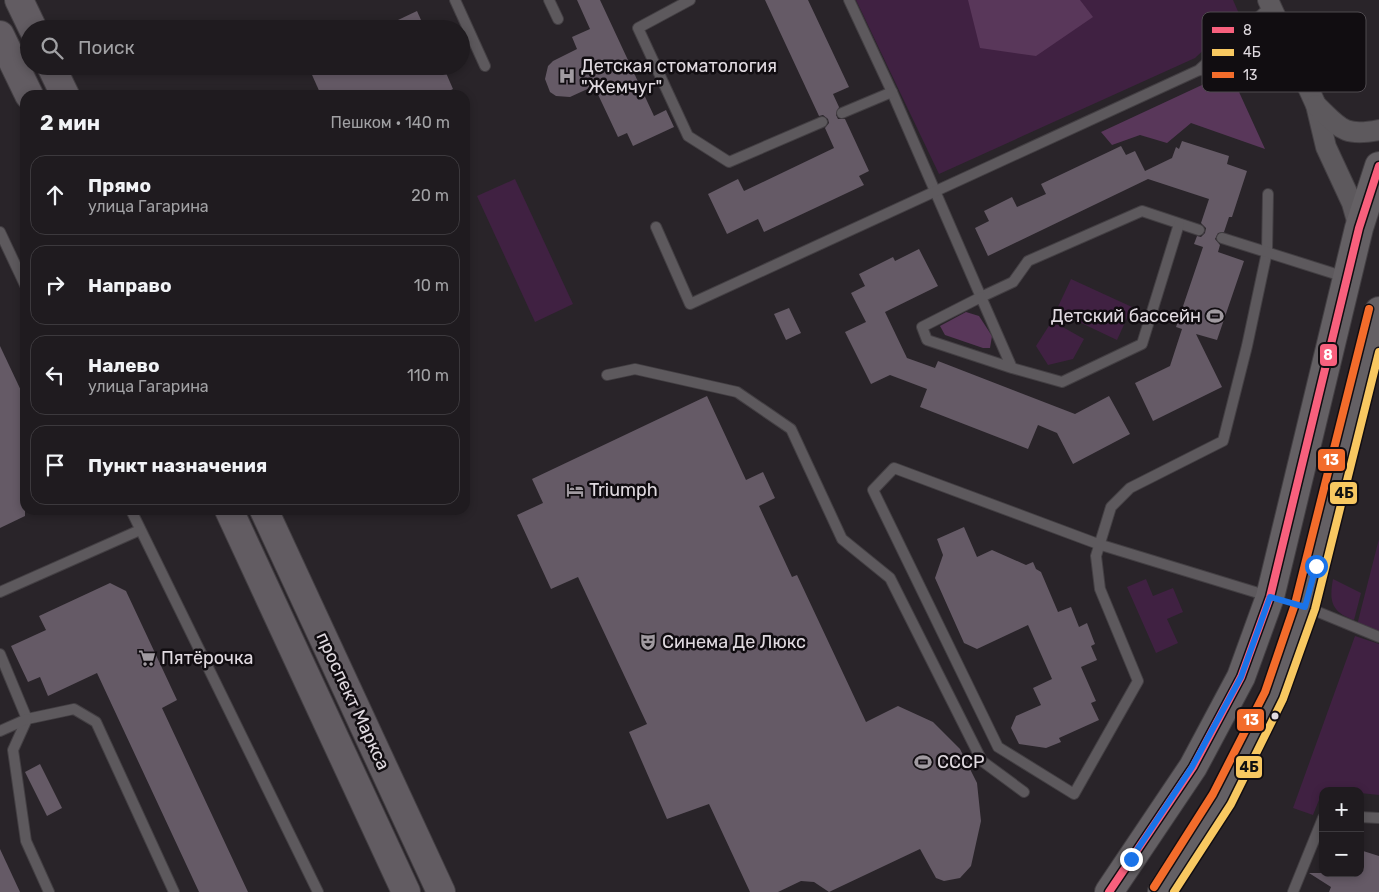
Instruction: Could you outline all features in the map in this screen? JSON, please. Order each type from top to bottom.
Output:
[{"type":"main road","points":[[19,0],[29,20]]},
{"type":"main road","points":[[0,35],[27,90]]},
{"type":"main road","points":[[55,75],[63,90]]},
{"type":"main road","points":[[1109,892],[1197,759],[1241,677],[1270,597],[1349,278],[1359,228],[1379,166]]},
{"type":"main road","points":[[1162,892],[1222,799],[1274,696],[1305,607],[1379,311]]},
{"type":"main road","name":"проспект Маркса","points":[[231,515],[406,892]]},
{"type":"main road","name":"проспект Маркса","points":[[266,515],[441,892]]},
{"type":"main road","points":[[1270,597],[1305,607]]},
{"type":"street","points":[[1310,92],[1316,105],[1326,147],[1352,203],[1359,228]]},
{"type":"street","points":[[1316,105],[1340,128],[1359,134],[1379,130]]},
{"type":"lane","points":[[455,0],[464,20]]},
{"type":"lane","points":[[549,0],[558,19]]},
{"type":"lane","points":[[690,0],[638,28],[688,136],[729,162],[822,122]]},
{"type":"lane","points":[[849,0],[936,191],[1012,368]]},
{"type":"lane","points":[[1260,12],[1270,3]]},
{"type":"lane","points":[[470,33],[485,66]]},
{"type":"lane","points":[[1198,71],[1202,67]]},
{"type":"lane","points":[[656,227],[690,304],[1202,70]]},
{"type":"lane","points":[[842,114],[892,92]]},
{"type":"lane","points":[[1268,194],[1267,252],[1247,346],[1223,441],[1130,488],[1111,507],[1098,544],[1096,556],[1100,589],[1138,681],[1074,794],[998,747],[873,490],[894,468],[1098,544],[1270,597]]},
{"type":"lane","points":[[1179,224],[1142,344],[1062,382],[927,340],[922,327],[1013,282],[1028,261],[1142,211],[1199,230]]},
{"type":"lane","points":[[0,232],[20,274]]},
{"type":"lane","points":[[1222,238],[1349,278]]},
{"type":"lane","points":[[607,375],[635,369],[737,392],[791,429],[842,539],[890,578],[982,761],[1024,792]]},
{"type":"lane","points":[[133,515],[318,892]]},
{"type":"lane","points":[[0,592],[140,530]]},
{"type":"lane","points":[[1305,607],[1379,637]]},
{"type":"lane","points":[[0,654],[27,719],[13,750],[26,841],[49,892]]},
{"type":"lane","points":[[0,732],[27,719],[74,709],[96,722],[174,892]]},
{"type":"lane","points":[[1364,817],[1379,818]]},
{"type":"lane","points":[[1293,892],[1319,828]]},
{"type":"shaded area","points":[[856,0],[1233,0],[1238,12],[1202,12],[1202,51],[1195,58],[939,174]]},
{"type":"shaded area","points":[[968,0],[1080,0],[1093,17],[1036,56],[980,48]]},
{"type":"shaded area","points":[[1202,85],[1202,92],[1239,92],[1265,149],[1191,123],[1167,143],[1140,135],[1112,145],[1101,132]]},
{"type":"shaded area","points":[[515,179],[573,304],[535,322],[477,196]]},
{"type":"shaded area","points":[[1071,279],[1132,307],[1117,340],[1056,311]]},
{"type":"shaded area","points":[[966,312],[979,316],[992,336],[990,348],[983,348],[945,335],[940,326]]},
{"type":"shaded area","points":[[1052,321],[1084,339],[1073,359],[1048,365],[1036,346]]},
{"type":"shaded area","points":[[1379,539],[1379,637],[1356,629]]},
{"type":"shaded area","points":[[1146,579],[1153,596],[1173,588],[1183,612],[1167,619],[1178,643],[1156,653],[1127,587]]},
{"type":"shaded area","points":[[1333,579],[1361,593],[1354,620],[1340,613],[1333,605],[1331,594]]},
{"type":"shaded area","points":[[1355,636],[1379,644],[1379,795],[1364,793],[1364,787],[1319,787],[1319,800],[1313,815],[1293,808]]},
{"type":"building","points":[[577,0],[600,0],[654,116],[666,110],[674,127],[633,146],[627,133],[618,137],[594,86],[570,97],[556,96],[550,92],[545,79],[548,66],[553,61],[577,49],[572,37],[590,29]]},
{"type":"building","points":[[765,0],[808,0],[849,87],[833,94],[839,107],[836,115],[838,119],[845,119],[869,171],[859,176],[864,185],[764,232],[758,219],[727,234],[708,194],[738,179],[744,191],[834,148],[825,128],[829,123],[828,119],[823,115],[819,116]]},
{"type":"building","points":[[417,11],[421,20],[398,20]]},
{"type":"building","points":[[312,75],[447,75],[453,89],[451,90],[319,90]]},
{"type":"building","points":[[1182,141],[1229,156],[1227,164],[1247,171],[1232,217],[1229,217],[1224,232],[1218,233],[1215,239],[1220,245],[1218,252],[1244,261],[1217,340],[1196,334],[1222,387],[1153,421],[1135,383],[1170,366],[1182,329],[1176,327],[1203,247],[1194,244],[1197,236],[1201,237],[1205,233],[1206,228],[1201,223],[1209,199],[1148,179],[988,256],[975,228],[989,221],[984,211],[1012,197],[1017,207],[1046,194],[1041,184],[1121,146],[1126,155],[1135,151],[1145,171],[1172,158],[1176,147],[1179,149]]},
{"type":"building","points":[[919,249],[938,286],[885,312],[907,358],[935,368],[938,361],[1075,414],[1109,396],[1130,434],[1073,464],[1057,433],[1038,425],[1028,449],[920,407],[927,389],[890,375],[871,384],[845,332],[866,322],[851,293],[865,286],[859,274],[893,257],[895,261]]},
{"type":"building","points":[[789,308],[801,333],[786,340],[774,314]]},
{"type":"building","points":[[0,346],[20,388],[20,515],[25,516],[0,528]]},
{"type":"building","points":[[707,396],[746,480],[763,472],[775,498],[759,506],[792,577],[797,575],[866,722],[898,706],[933,722],[960,749],[977,783],[981,821],[971,866],[960,878],[944,881],[936,878],[920,849],[829,892],[814,882],[801,881],[778,892],[750,892],[709,804],[667,819],[629,732],[647,724],[578,577],[551,589],[517,515],[543,503],[532,479]]},
{"type":"building","points":[[964,527],[977,557],[992,550],[1026,565],[1033,562],[1036,569],[1041,572],[1058,612],[1071,607],[1079,627],[1087,623],[1095,644],[1091,646],[1097,660],[1081,667],[1096,701],[1091,703],[1099,720],[1059,738],[1061,742],[1046,748],[1019,744],[1011,728],[1016,716],[1041,705],[1033,688],[1052,679],[1028,625],[977,649],[964,643],[935,578],[943,555],[937,539]]},
{"type":"building","points":[[110,583],[126,591],[177,700],[162,708],[248,892],[199,892],[97,673],[48,696],[40,677],[28,682],[11,646],[46,630],[39,616]]},
{"type":"building","points":[[40,764],[62,808],[47,816],[25,772]]},
{"type":"building","points":[[0,849],[20,892],[0,892]]},
{"type":"building","points":[[1364,851],[1379,856],[1379,892],[1329,892],[1331,887],[1309,873],[1319,873],[1319,877],[1364,877]]},
{"type":"transit line","name":"8","points":[[1109,892],[1193,767],[1241,677],[1270,597],[1359,228],[1379,166]]},
{"type":"transit line","name":"13","points":[[1154,887],[1213,794],[1265,692],[1295,604],[1369,309]]},
{"type":"transit line","name":"4Б","points":[[1174,892],[1231,804],[1283,699],[1315,609],[1379,352]]},
{"type":"place","name":"Детская стоматология \"Жемчуг\"","points":[[567,76]]},
{"type":"place","name":"Детский бассейн","points":[[1215,316]]},
{"type":"place","name":"Triumph","points":[[575,490]]},
{"type":"place","name":"Синема Де Люкс","points":[[648,642]]},
{"type":"place","name":"Пятёрочка","points":[[147,658]]},
{"type":"place","name":"СССР","points":[[923,762]]},
{"type":"route","points":[[1131,859],[1192,767],[1241,677],[1270,597],[1305,607],[1316,566]]}]
